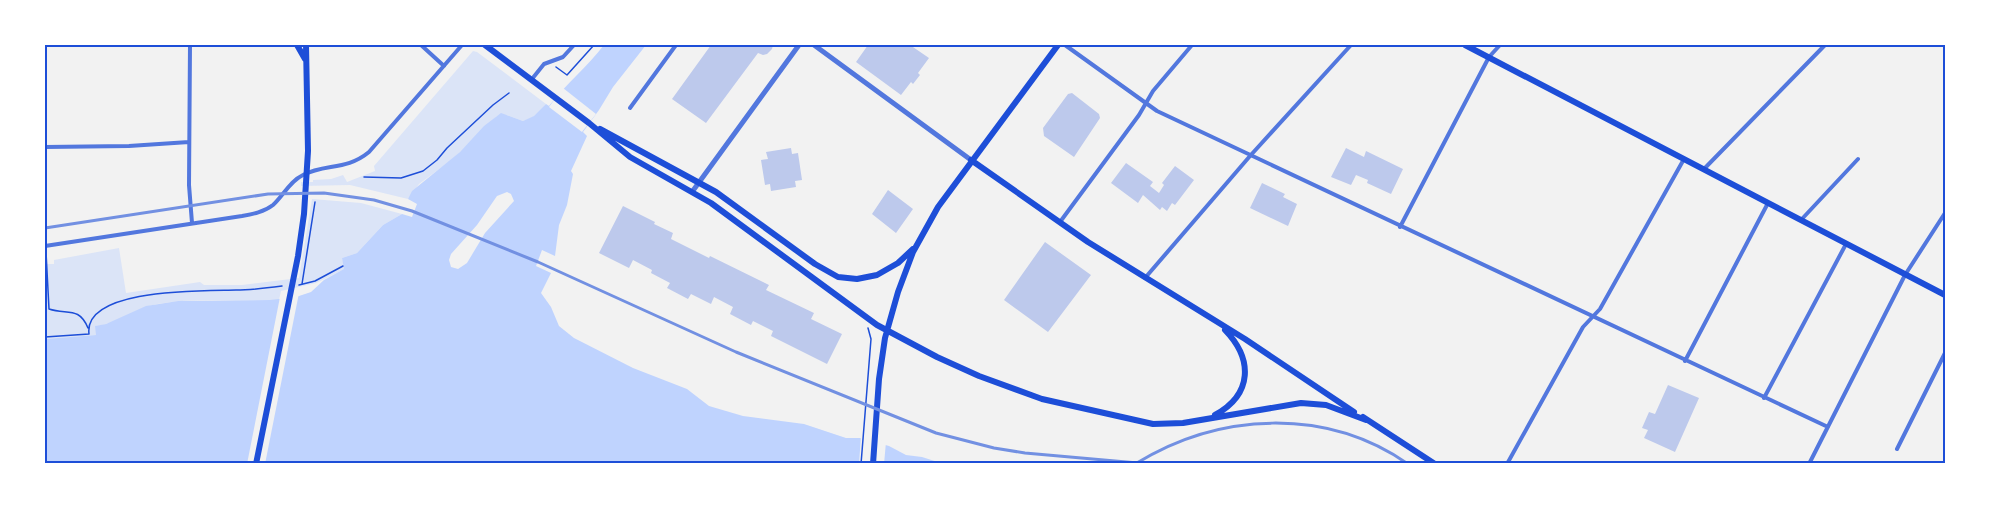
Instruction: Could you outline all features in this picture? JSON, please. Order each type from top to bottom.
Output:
[{"type":"main road","points":[[297,45],[307,68]]},
{"type":"main road","points":[[256,463],[302,228],[307,163],[307,45]]},
{"type":"main road","points":[[485,45],[636,161],[692,192],[739,223],[887,330],[979,376],[1026,394],[1153,424],[1175,424],[1278,406],[1310,403],[1334,407],[1366,420]]},
{"type":"main road","points":[[873,464],[883,349],[903,277],[916,244],[938,207],[971,160],[1058,45]]},
{"type":"main road","points":[[1465,45],[1945,295]]},
{"type":"main road","points":[[589,123],[699,182],[740,208],[815,264],[838,277],[857,279],[877,275],[898,263],[916,244]]},
{"type":"main road","points":[[971,160],[1145,279],[1216,321],[1435,464]]},
{"type":"main road","points":[[1209,418],[1233,403],[1243,387],[1245,374],[1240,350],[1216,321]]},
{"type":"street","points":[[190,45],[189,142],[192,223]]},
{"type":"street","points":[[307,45],[309,172]]},
{"type":"street","points":[[421,45],[444,66]]},
{"type":"street","points":[[45,246],[261,212],[274,204],[297,178],[309,172],[346,165],[366,155],[382,140],[462,45]]},
{"type":"street","points":[[532,80],[544,64],[563,57],[574,45]]},
{"type":"street","points":[[630,108],[676,45]]},
{"type":"street","points":[[692,192],[799,45]]},
{"type":"street","points":[[814,45],[971,160]]},
{"type":"street","points":[[1065,45],[1157,111],[1828,428]]},
{"type":"street","points":[[1060,223],[1139,115],[1153,91],[1192,45]]},
{"type":"street","points":[[1145,279],[1250,156],[1351,45]]},
{"type":"street","points":[[1400,227],[1489,57],[1500,45]]},
{"type":"street","points":[[1703,169],[1825,45]]},
{"type":"street","points":[[45,147],[129,146],[189,142]]},
{"type":"street","points":[[1507,464],[1583,327],[1600,309],[1684,159]]},
{"type":"street","points":[[1801,220],[1858,159]]},
{"type":"street","points":[[1685,361],[1768,203]]},
{"type":"street","points":[[1809,464],[1905,275],[1945,213]]},
{"type":"street","points":[[1764,398],[1846,244]]},
{"type":"street","points":[[1897,449],[1945,353]]},
{"type":"path","points":[[551,69],[558,68],[567,75],[594,45]]},
{"type":"path","points":[[364,177],[401,178],[423,171],[431,166],[485,112],[509,93]]},
{"type":"path","points":[[302,285],[315,202]]},
{"type":"path","points":[[45,246],[49,309],[78,313],[88,329]]},
{"type":"path","points":[[45,337],[89,333],[88,329],[92,319],[98,312],[120,301],[140,296],[199,290],[241,290],[302,285],[320,279],[343,266]]},
{"type":"path","points":[[861,464],[870,342],[868,328]]},
{"type":"shaded area","points":[[473,51],[546,104],[536,115],[523,121],[507,115],[497,116],[454,158],[419,184],[408,199],[350,185],[301,186],[301,182],[331,179],[343,175],[347,182],[375,171],[374,166]]},
{"type":"shaded area","points":[[312,199],[361,203],[402,214],[383,225],[357,253],[342,258],[345,269],[316,283],[281,291],[279,300],[203,300],[157,304],[96,326],[96,335],[45,339],[46,264],[54,264],[54,260],[119,248],[126,293],[200,282],[204,285],[242,285],[299,278]]},
{"type":"water","points":[[604,45],[646,45],[613,87],[583,132],[587,136],[571,171],[573,174],[567,205],[559,225],[555,256],[542,250],[536,266],[551,273],[541,293],[551,307],[559,326],[574,338],[633,368],[687,389],[709,406],[743,416],[804,424],[846,438],[860,438],[889,446],[906,455],[944,464],[45,464],[45,339],[96,335],[95,326],[106,324],[146,306],[178,301],[270,300],[296,297],[311,292],[324,280],[344,269],[342,258],[357,253],[383,225],[402,214],[412,217],[417,204],[408,199],[412,191],[460,152],[484,126],[501,113],[523,121],[534,116],[546,104],[549,106]],"holes":[[[507,192],[511,194],[514,201],[485,233],[467,263],[458,269],[451,267],[449,260],[451,254],[477,225],[497,196]]]},
{"type":"pier","points":[[563,88],[596,114],[582,132],[549,107]]},
{"type":"pier","points":[[299,293],[265,464],[247,464],[280,297]]},
{"type":"pier","points":[[861,436],[886,442],[884,464],[859,464]]},
{"type":"building","points":[[711,45],[773,45],[767,54],[758,53],[706,123],[672,99]]},
{"type":"building","points":[[868,45],[910,45],[929,58],[918,73],[920,75],[901,95],[856,62]]},
{"type":"building","points":[[1072,93],[1099,114],[1100,118],[1074,157],[1044,136],[1043,128],[1068,94]]},
{"type":"building","points":[[791,148],[792,154],[798,153],[802,180],[795,181],[796,187],[771,191],[770,184],[765,185],[761,160],[768,159],[766,152]]},
{"type":"building","points":[[1346,148],[1364,157],[1366,151],[1403,169],[1391,194],[1356,175],[1351,185],[1331,177]]},
{"type":"building","points":[[1126,163],[1153,182],[1150,186],[1159,193],[1164,185],[1162,183],[1175,166],[1194,180],[1175,205],[1172,203],[1167,211],[1162,207],[1160,210],[1143,195],[1138,203],[1111,183]]},
{"type":"building","points":[[1262,183],[1285,194],[1283,197],[1297,204],[1288,226],[1250,208]]},
{"type":"building","points":[[888,190],[913,209],[896,233],[872,214]]},
{"type":"building","points":[[623,206],[673,233],[671,239],[769,285],[766,290],[814,313],[811,319],[842,334],[827,364],[771,336],[773,331],[753,321],[751,325],[730,314],[733,307],[714,297],[711,304],[691,294],[688,299],[667,288],[670,283],[633,260],[629,268],[599,253]]},
{"type":"building","points":[[1045,242],[1091,275],[1048,332],[1004,300]]},
{"type":"building","points":[[1668,385],[1699,398],[1675,452],[1644,438],[1648,430],[1642,428],[1649,412],[1655,414]]},
{"type":"railway","points":[[45,228],[268,194],[324,193],[374,200],[412,211],[538,262],[736,352],[936,433],[994,448],[1025,453],[1149,464]]},
{"type":"railway","points":[[1135,464],[1167,447],[1202,434],[1237,426],[1272,423],[1308,425],[1343,433],[1376,446],[1408,464]]}]
